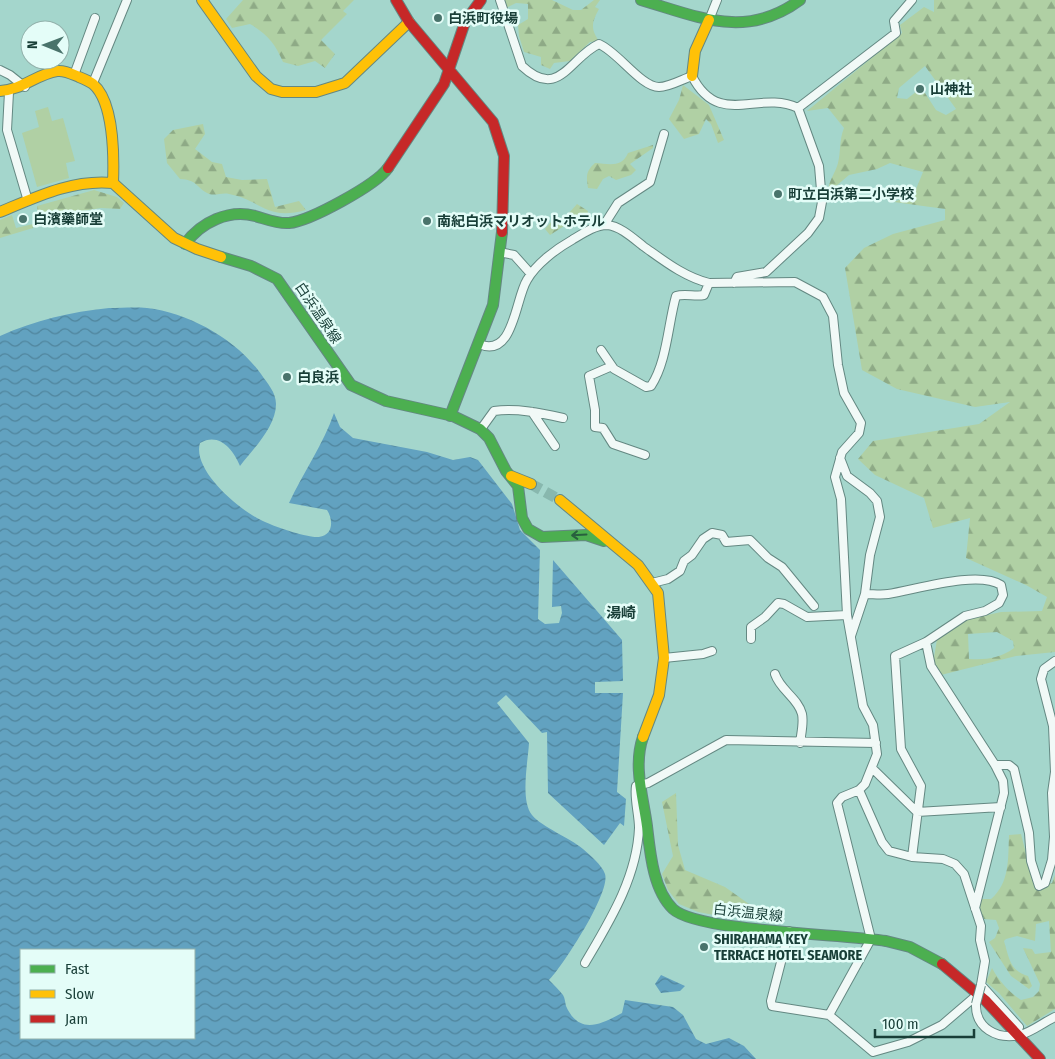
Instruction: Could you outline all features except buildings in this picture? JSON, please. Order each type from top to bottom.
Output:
[{"type":"main road","points":[[202,0],[256,76],[271,89],[282,92],[316,92],[345,83],[409,22]]},
{"type":"main road","points":[[396,0],[409,22],[450,67],[493,122],[500,139],[506,176],[493,305],[480,344],[450,416]]},
{"type":"main road","points":[[185,244],[193,234],[224,214],[236,212],[279,221],[299,221],[374,181],[385,172],[436,99],[444,84],[465,22],[481,0]]},
{"type":"main road","points":[[641,0],[709,20],[741,24],[754,23],[786,12],[800,0]]},
{"type":"main road","points":[[692,76],[695,51],[709,20]]},
{"type":"main road","points":[[0,212],[76,186],[99,182],[113,183],[114,165],[108,114],[104,101],[93,84],[74,75],[57,71],[25,87],[4,92]]},
{"type":"main road","name":"白浜温泉線","points":[[113,183],[159,226],[185,244],[251,266],[277,279],[351,385],[364,394],[450,416],[481,429],[493,442],[519,488],[524,524],[533,533],[544,537],[589,534],[623,553]]},
{"type":"main road","points":[[510,475],[531,484]]},
{"type":"main road","name":"白浜温泉線","points":[[560,500],[614,543],[638,565],[652,583],[659,599],[664,658],[659,696],[644,732],[637,771],[642,784],[655,876],[661,894],[672,908],[687,916],[708,923],[890,941],[921,952],[958,976],[996,1010],[1040,1059]]},
{"type":"street","points":[[93,84],[127,0]]},
{"type":"street","points":[[500,0],[522,66],[530,74],[541,78],[556,78],[568,71],[590,48],[599,44],[609,48],[650,85],[660,87],[692,76],[702,93],[722,104],[776,103],[798,108]]},
{"type":"street","points":[[709,20],[717,0]]},
{"type":"street","points":[[798,108],[896,33],[894,20],[912,0]]},
{"type":"street","points":[[74,75],[95,18]]},
{"type":"street","points":[[0,70],[25,87]]},
{"type":"street","points":[[4,92],[7,130],[28,201]]},
{"type":"street","points":[[734,283],[740,276],[764,273],[771,268],[808,233],[820,218],[822,202],[819,166],[798,108]]},
{"type":"street","points":[[604,225],[618,203],[650,182],[664,134]]},
{"type":"street","points":[[480,344],[496,346],[506,337],[514,319],[520,294],[531,274],[572,240],[604,225],[610,225],[625,232],[684,273],[709,283],[767,280],[796,282],[813,290],[828,305],[835,327],[838,365],[844,393],[861,423],[859,433],[842,452],[835,477],[841,499],[847,615],[863,706],[872,725],[878,754],[873,769],[859,790],[842,797],[837,803],[871,939],[829,1015]]},
{"type":"street","points":[[499,252],[514,254],[531,274]]},
{"type":"street","points":[[601,350],[612,366],[646,387],[652,386],[661,368],[668,325],[676,296],[681,294],[692,297],[704,295],[709,283]]},
{"type":"street","points":[[612,366],[589,376],[595,410],[595,427],[603,428],[613,444],[645,454]]},
{"type":"street","points":[[481,429],[494,411],[532,412],[563,418]]},
{"type":"street","points":[[532,412],[555,446]]},
{"type":"street","points":[[840,458],[847,476],[870,493],[877,501],[880,517],[870,555],[865,594],[851,638]]},
{"type":"street","points":[[652,583],[668,578],[680,571],[684,561],[692,555],[702,539],[712,532],[722,535],[726,542],[750,540],[768,558],[782,567],[814,606]]},
{"type":"street","points":[[865,594],[887,595],[950,581],[994,580],[1001,584],[1002,595],[999,603],[985,611],[965,616],[926,642],[895,656],[901,749],[921,786],[916,812],[912,857]]},
{"type":"street","points":[[751,639],[751,627],[765,617],[778,603],[784,604],[807,617],[847,615]]},
{"type":"street","points":[[926,642],[931,666],[995,765],[1003,781],[1001,807],[975,908]]},
{"type":"street","points":[[664,658],[703,654],[712,651]]},
{"type":"street","points":[[995,765],[1009,765],[1014,770],[1029,834],[1031,861],[1039,886],[1045,883],[1052,860],[1054,838],[1052,793],[1055,772],[1053,726],[1041,679],[1044,668],[1055,661]]},
{"type":"street","points":[[775,674],[777,681],[799,705],[803,716],[800,743]]},
{"type":"street","points":[[585,964],[612,916],[633,865],[639,828],[636,786],[648,784],[726,740],[800,743],[876,743]]},
{"type":"street","points":[[873,769],[916,812],[1001,807]]},
{"type":"street","points":[[859,790],[882,842],[889,851],[912,857],[943,859],[955,864],[964,874],[981,926],[980,940],[986,961],[978,995],[978,1018],[986,1029],[997,1035],[1018,1034],[1055,1017]]},
{"type":"street","points":[[789,931],[771,1001],[772,1006],[829,1015],[873,1052],[908,1042],[942,1025],[978,995]]},
{"type":"green space","points":[[243,0],[354,0],[343,11],[347,14],[321,40],[335,54],[325,68],[315,61],[298,66],[283,62],[277,49],[266,35],[250,24],[232,28],[226,19]]},
{"type":"green space","points":[[504,0],[552,0],[573,10],[581,10],[594,0],[600,0],[595,7],[599,9],[593,25],[594,32],[599,41],[590,42],[570,61],[554,63],[550,69],[541,65],[541,57],[524,52],[518,25],[528,19],[528,4],[516,3],[506,8]]},
{"type":"green space","points":[[934,0],[1055,0],[1055,652],[1016,656],[941,675],[933,664],[937,639],[942,625],[1001,612],[1042,611],[1047,597],[1026,585],[966,558],[970,518],[933,528],[924,498],[875,475],[858,459],[873,441],[979,424],[1010,402],[975,407],[897,389],[862,370],[845,268],[864,248],[893,234],[945,220],[945,209],[894,202],[914,194],[923,172],[890,163],[877,169],[849,175],[828,193],[829,185],[838,163],[844,128],[828,108],[807,111],[902,33],[900,25],[924,7],[934,12]],"holes":[[[925,66],[956,109],[946,115],[936,110],[925,93],[917,91],[907,99],[897,98],[899,88]],[[997,632],[1013,641],[1014,648],[993,658],[969,659],[968,634]]]},
{"type":"green space","points":[[683,85],[709,105],[724,140],[718,143],[711,124],[706,119],[699,134],[684,139],[669,119],[679,100]]},
{"type":"green space","points":[[48,107],[52,121],[63,118],[75,161],[66,163],[69,178],[37,187],[22,133],[39,127],[35,111]]},
{"type":"green space","points":[[203,124],[205,134],[195,149],[212,162],[222,164],[226,177],[242,180],[267,179],[275,207],[299,201],[306,210],[292,213],[272,211],[240,197],[226,194],[210,194],[193,182],[180,179],[167,163],[164,139],[173,130]]},
{"type":"green space","points":[[653,145],[653,148],[630,164],[636,170],[631,175],[616,180],[609,176],[603,179],[597,189],[588,188],[587,174],[595,163],[619,163],[628,153]]},
{"type":"green space","points":[[94,190],[117,197],[124,203],[120,209],[101,208],[38,218],[37,206]]},
{"type":"green space","points":[[577,204],[588,211],[587,217],[577,224],[572,221],[550,235],[545,229],[552,221],[566,216]]},
{"type":"green space","points":[[12,215],[16,228],[33,224],[33,228],[0,238],[0,220]]},
{"type":"green space","points":[[676,793],[678,845],[685,870],[725,887],[749,904],[747,910],[725,917],[698,912],[679,904],[668,890],[662,874],[673,856],[662,802]]},
{"type":"green space","points":[[1021,834],[1035,889],[1052,883],[1055,875],[1055,1009],[1027,1026],[999,993],[986,982],[992,968],[1001,982],[1021,1000],[1033,997],[1039,991],[1040,984],[1023,948],[1032,949],[1035,954],[1051,952],[1049,921],[1036,924],[1035,941],[1017,936],[1004,941],[1011,963],[1017,971],[1028,976],[1032,986],[1029,989],[1011,976],[989,942],[995,938],[999,928],[996,920],[984,919],[979,908],[981,899],[991,899],[997,893],[1005,878],[1009,835]]},
{"type":"water","points":[[109,308],[147,308],[163,311],[195,322],[210,330],[225,339],[251,361],[271,388],[276,400],[275,413],[268,429],[240,466],[229,448],[219,441],[207,440],[200,443],[199,453],[209,475],[228,496],[248,513],[270,524],[313,537],[324,536],[330,530],[331,522],[327,510],[289,503],[325,436],[334,413],[340,427],[353,438],[427,452],[453,460],[470,457],[478,460],[512,504],[520,530],[540,550],[538,619],[545,624],[559,623],[562,613],[561,606],[552,607],[553,560],[622,640],[623,681],[595,682],[595,693],[623,693],[617,792],[626,799],[624,826],[620,823],[604,845],[548,793],[547,732],[542,733],[506,695],[497,703],[529,743],[526,770],[526,800],[528,809],[537,820],[583,849],[599,864],[605,874],[605,883],[601,896],[593,912],[574,945],[549,980],[563,995],[571,1015],[577,1021],[584,1024],[598,1024],[622,1013],[625,1000],[673,1007],[683,1015],[696,1039],[706,1044],[729,1038],[744,1046],[756,1059],[0,1059],[0,336],[40,321],[67,314]]},
{"type":"water","points":[[661,975],[685,986],[680,991],[661,993],[655,984]]},
{"type":"tunnel","points":[[531,484],[560,500]]},
{"type":"traffic: fast","points":[[641,0],[703,18],[741,22],[761,19],[780,12],[800,0]]},
{"type":"traffic: fast","points":[[185,244],[199,229],[207,224],[216,219],[235,214],[245,214],[285,223],[299,221],[342,201],[370,183],[388,168]]},
{"type":"traffic: fast","points":[[450,416],[493,305],[502,232]]},
{"type":"traffic: fast","points":[[221,257],[251,266],[277,279],[351,385],[386,401],[453,416],[480,429],[489,438],[506,471],[518,486],[522,518],[528,529],[542,537],[586,535],[604,541]]},
{"type":"traffic: fast","points":[[643,737],[640,748],[639,770],[651,859],[661,892],[673,909],[688,917],[711,923],[773,931],[886,941],[910,947],[942,964]]},
{"type":"traffic: slow","points":[[202,0],[256,76],[271,89],[282,92],[316,92],[345,83],[409,22]]},
{"type":"traffic: slow","points":[[692,76],[695,51],[709,20]]},
{"type":"traffic: slow","points":[[0,91],[15,88],[43,75],[57,71],[63,71],[93,84],[100,92],[109,116],[113,145],[113,183]]},
{"type":"traffic: slow","points":[[0,212],[69,186],[98,182],[113,183],[174,238],[197,249],[221,257]]},
{"type":"traffic: slow","points":[[511,476],[531,484]]},
{"type":"traffic: slow","points":[[560,500],[638,565],[658,593],[664,658],[659,695],[643,737]]},
{"type":"traffic: jam","points":[[396,0],[409,22],[493,122],[504,156],[502,232]]},
{"type":"traffic: jam","points":[[388,168],[444,84],[465,22],[481,0]]},
{"type":"traffic: jam","points":[[942,964],[985,1000],[1040,1059]]},
{"type":"place","name":"白浜町役場","points":[[438,18]]},
{"type":"place","name":"山神社","points":[[920,89]]},
{"type":"place","name":"町立白浜第二小学校","points":[[778,194]]},
{"type":"place","name":"白濱藥師堂","points":[[23,219]]},
{"type":"place","name":"南紀白浜マリオットホテル","points":[[427,221]]},
{"type":"place","name":"白良浜","points":[[287,377]]},
{"type":"place","name":"SHIRAHAMA KEY TERRACE HOTEL SEAMORE","points":[[704,947]]},
{"type":"district","name":"湯崎","points":[[621,613]]}]
